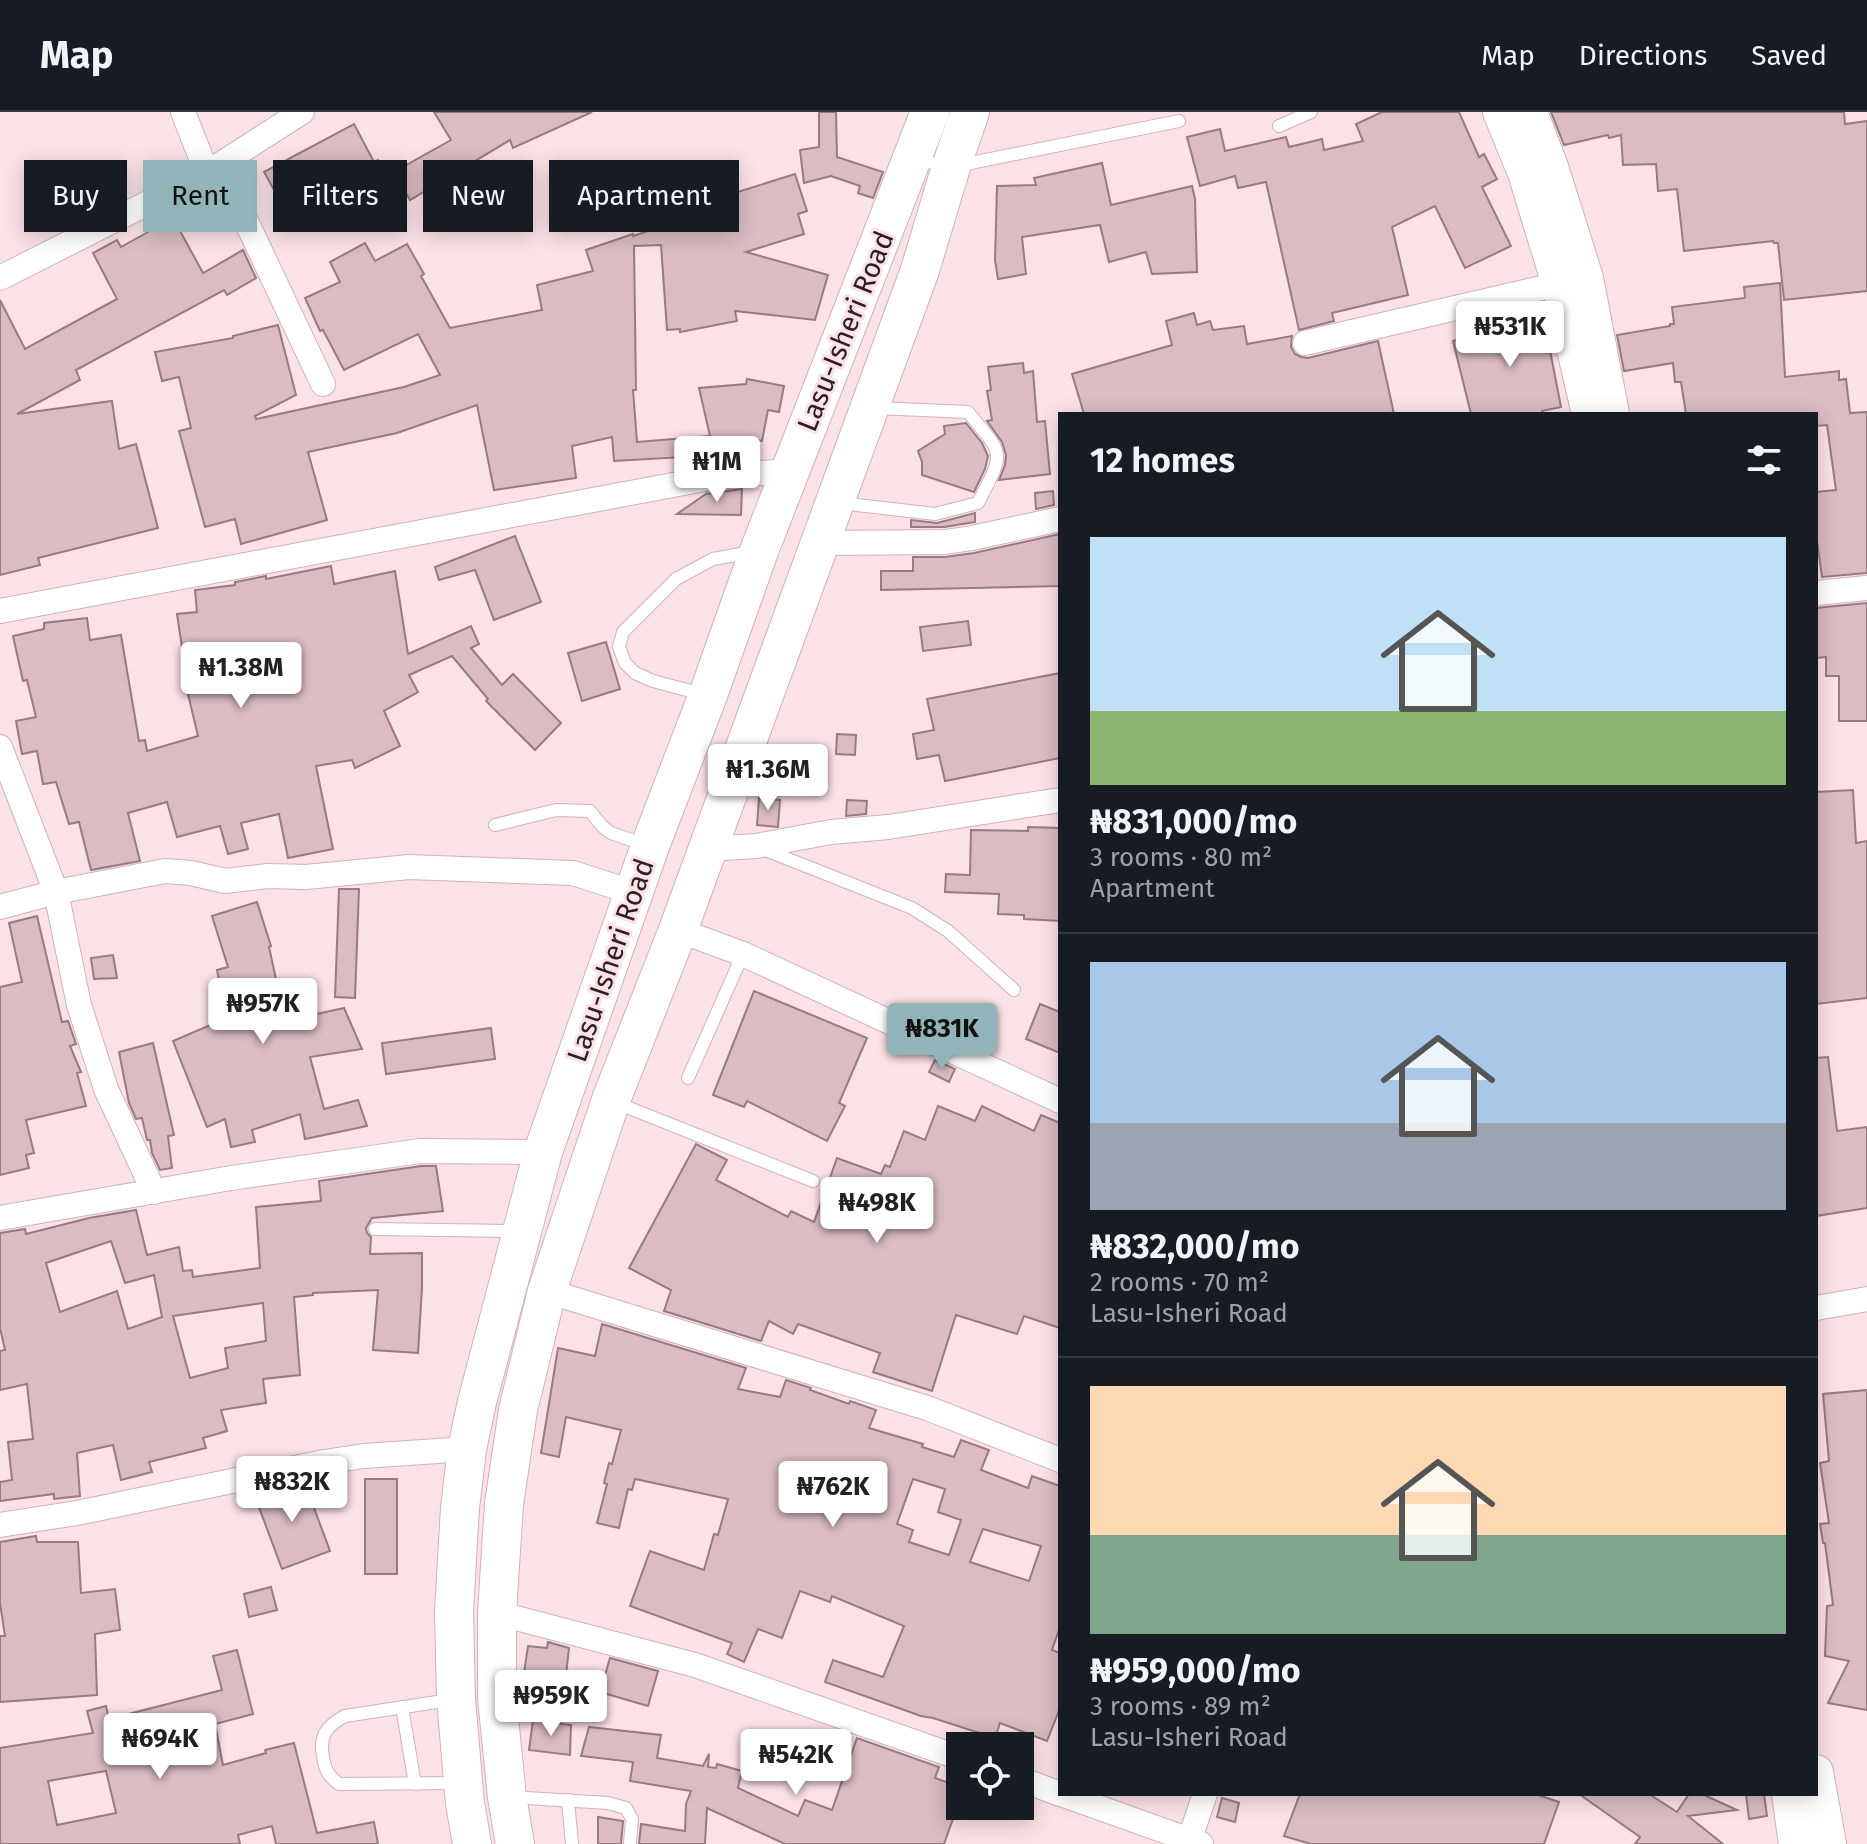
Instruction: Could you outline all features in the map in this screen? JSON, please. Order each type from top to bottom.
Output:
[{"type":"main road","name":"Lasu-Isheri Road","points":[[472,1844],[456,1699],[454,1611],[460,1508],[467,1449],[511,1272],[543,1152],[650,846],[789,471],[930,112]]},
{"type":"main road","name":"Lasu-Isheri Road","points":[[515,1844],[497,1698],[497,1613],[504,1504],[518,1410],[547,1291],[611,1100],[678,930],[920,270],[970,112]]},
{"type":"street","points":[[183,112],[208,160]]},
{"type":"street","points":[[227,160],[302,112]]},
{"type":"street","points":[[1500,112],[1525,173],[1559,284],[1589,412]]},
{"type":"street","points":[[1530,112],[1586,278],[1612,412]]},
{"type":"street","points":[[0,278],[143,205]]},
{"type":"street","points":[[245,232],[323,384]]},
{"type":"street","points":[[1305,343],[1559,284]]},
{"type":"street","points":[[0,611],[721,476],[789,471]]},
{"type":"street","points":[[821,543],[945,542],[1058,519]]},
{"type":"street","points":[[1818,593],[1867,588]]},
{"type":"street","points":[[0,747],[56,892],[79,1005],[106,1089],[154,1192]]},
{"type":"street","points":[[708,849],[756,846],[831,832],[888,827],[1058,800]]},
{"type":"street","points":[[0,907],[56,892],[165,871],[225,881],[409,867],[573,873],[635,893]]},
{"type":"street","points":[[678,930],[743,954],[1058,1100]]},
{"type":"street","points":[[0,1218],[231,1178],[420,1151],[543,1152]]},
{"type":"street","points":[[547,1291],[927,1408],[1058,1459]]},
{"type":"street","points":[[1818,1308],[1867,1299]]},
{"type":"street","points":[[0,1525],[77,1513],[324,1462],[467,1449]]},
{"type":"street","points":[[497,1613],[695,1665],[946,1753]]},
{"type":"street","points":[[1818,1783],[1829,1844]]},
{"type":"street","points":[[1034,1784],[1058,1793]]},
{"type":"street","points":[[1065,1796],[1193,1843],[1205,1796]]},
{"type":"street","points":[[1789,1796],[1796,1844]]},
{"type":"lane","points":[[1279,126],[1311,112]]},
{"type":"lane","points":[[913,159],[951,167],[1179,121]]},
{"type":"lane","points":[[833,502],[935,514],[978,503],[994,473],[998,459],[996,447],[992,438],[968,412],[869,408]]},
{"type":"lane","points":[[708,695],[653,681],[635,673],[625,663],[619,647],[623,632],[676,579],[696,567],[713,559],[759,551]]},
{"type":"lane","points":[[495,825],[556,810],[590,811],[611,833],[650,846]]},
{"type":"lane","points":[[756,846],[912,908],[948,931],[1014,990]]},
{"type":"lane","points":[[688,1078],[743,954]]},
{"type":"lane","points":[[611,1100],[813,1181]]},
{"type":"lane","points":[[375,1229],[523,1231]]},
{"type":"lane","points":[[456,1699],[345,1716],[336,1720],[320,1743],[324,1767],[330,1778],[339,1784],[464,1783]]},
{"type":"lane","points":[[402,1707],[415,1784]]},
{"type":"lane","points":[[507,1797],[608,1803],[626,1808],[632,1819],[630,1844]]},
{"type":"lane","points":[[568,1800],[572,1844]]},
{"type":"building","points":[[434,112],[592,112],[513,148],[510,140],[477,160],[423,160],[423,192],[410,200],[407,195],[407,165],[451,140]]},
{"type":"building","points":[[819,112],[836,112],[837,157],[883,172],[873,198],[858,193],[860,186],[831,176],[804,183],[800,150],[819,147]]},
{"type":"building","points":[[1382,112],[1459,112],[1479,157],[1484,154],[1497,179],[1482,187],[1511,246],[1465,268],[1435,206],[1392,227],[1408,295],[1332,313],[1334,321],[1299,330],[1266,182],[1238,188],[1235,176],[1200,186],[1187,137],[1220,129],[1225,151],[1286,137],[1289,147],[1322,139],[1324,150],[1363,141],[1356,124]]},
{"type":"building","points":[[1551,112],[1844,112],[1845,124],[1867,121],[1867,291],[1784,300],[1778,243],[1773,241],[1684,251],[1677,189],[1658,191],[1656,164],[1623,165],[1621,135],[1564,145]]},
{"type":"building","points":[[354,124],[373,160],[286,160]]},
{"type":"building","points":[[1102,163],[1111,205],[1192,186],[1197,272],[1152,274],[1146,252],[1109,262],[1100,225],[1022,237],[1026,274],[998,279],[995,260],[997,186],[1036,185],[1034,178]]},
{"type":"building","points":[[273,167],[273,188],[264,172]]},
{"type":"building","points":[[795,174],[807,211],[798,214],[804,234],[746,252],[828,275],[815,320],[735,311],[737,321],[680,332],[680,329],[667,330],[661,245],[634,246],[636,390],[633,390],[637,442],[710,436],[699,388],[746,384],[747,379],[784,386],[779,412],[768,410],[762,441],[741,437],[740,460],[683,468],[683,457],[614,461],[612,437],[572,446],[576,478],[494,490],[477,405],[397,433],[308,452],[327,520],[241,544],[235,519],[205,527],[179,431],[191,428],[179,377],[162,381],[155,352],[233,338],[278,325],[296,395],[255,416],[256,419],[404,387],[440,375],[418,334],[344,370],[323,330],[320,331],[305,298],[340,282],[330,262],[365,243],[375,261],[407,244],[450,328],[542,310],[537,285],[593,271],[586,250],[633,234],[739,232],[739,192]]},
{"type":"building","points":[[148,232],[181,232],[203,273],[243,250],[256,278],[227,295],[224,290],[76,370],[80,380],[17,414],[112,401],[119,449],[136,444],[158,528],[38,558],[40,565],[0,575],[0,300],[25,349],[117,299],[93,253],[117,240],[121,247]]},
{"type":"building","points":[[1780,283],[1785,377],[1839,371],[1839,380],[1846,379],[1850,413],[1867,412],[1867,573],[1822,577],[1818,548],[1818,492],[1836,490],[1827,425],[1818,426],[1818,412],[1686,412],[1681,382],[1675,382],[1673,363],[1624,371],[1617,335],[1674,324],[1672,307],[1745,298],[1744,287]]},
{"type":"building","points":[[1541,304],[1561,407],[1542,412],[1471,412],[1453,341],[1526,323],[1523,308]]},
{"type":"building","points":[[1194,313],[1197,325],[1210,321],[1213,330],[1244,326],[1247,344],[1292,336],[1291,347],[1295,354],[1308,358],[1378,341],[1394,412],[1083,412],[1072,374],[1172,345],[1166,321]]},
{"type":"building","points":[[1023,363],[1024,373],[1033,371],[1037,422],[1045,421],[1050,474],[999,480],[1006,455],[1002,442],[987,421],[992,420],[987,391],[991,390],[988,367]]},
{"type":"building","points":[[966,423],[988,456],[974,492],[922,475],[918,451],[945,434],[944,426]]},
{"type":"building","points":[[742,489],[741,515],[677,514],[706,494]]},
{"type":"building","points":[[1053,491],[1054,505],[1036,509],[1035,493]]},
{"type":"building","points":[[975,513],[975,522],[944,527],[911,527],[911,520],[937,523]]},
{"type":"building","points":[[1058,534],[1058,586],[881,590],[881,571],[913,571],[913,557],[974,553]]},
{"type":"building","points":[[515,536],[541,602],[494,620],[475,570],[439,580],[435,567]]},
{"type":"building","points":[[331,566],[334,584],[395,571],[408,654],[471,626],[479,644],[471,648],[502,685],[513,674],[561,723],[535,750],[486,701],[488,699],[452,656],[409,675],[418,692],[384,711],[400,746],[355,768],[352,760],[316,766],[333,849],[288,858],[279,814],[241,823],[248,849],[228,854],[220,826],[177,837],[167,802],[128,813],[140,861],[91,870],[79,822],[69,824],[56,782],[43,784],[37,751],[22,754],[16,721],[36,717],[27,680],[23,681],[13,636],[44,629],[44,623],[87,618],[90,640],[121,635],[139,741],[145,740],[147,751],[198,736],[188,694],[177,614],[197,612],[195,590]]},
{"type":"building","points":[[1867,603],[1867,721],[1839,721],[1839,676],[1826,676],[1826,657],[1818,658],[1818,608]]},
{"type":"building","points":[[968,621],[971,645],[923,651],[920,627]]},
{"type":"building","points":[[606,642],[620,689],[582,701],[568,653]]},
{"type":"building","points":[[1058,673],[1058,758],[945,781],[939,755],[917,759],[913,734],[934,730],[927,699]]},
{"type":"building","points":[[837,734],[856,735],[855,755],[836,754]]},
{"type":"building","points":[[1853,790],[1856,843],[1867,841],[1867,998],[1818,1004],[1818,792]]},
{"type":"building","points":[[759,798],[780,800],[778,827],[757,825]]},
{"type":"building","points":[[847,800],[867,801],[866,814],[846,816]]},
{"type":"building","points":[[1028,827],[1058,828],[1058,921],[998,914],[999,894],[945,892],[946,874],[970,875],[971,830],[1028,831]]},
{"type":"building","points":[[339,889],[359,889],[355,998],[335,997]]},
{"type":"building","points":[[257,902],[271,946],[285,1021],[344,1008],[362,1049],[310,1057],[324,1109],[358,1100],[367,1126],[305,1139],[300,1114],[252,1130],[255,1142],[231,1147],[225,1119],[207,1127],[173,1041],[227,1018],[217,970],[228,967],[212,916]]},
{"type":"building","points":[[37,916],[62,1022],[68,1021],[76,1044],[70,1046],[81,1072],[77,1073],[86,1106],[26,1120],[34,1153],[26,1155],[29,1168],[0,1175],[0,987],[22,982],[9,923]]},
{"type":"building","points":[[113,955],[117,978],[94,979],[91,958]]},
{"type":"building","points":[[754,991],[867,1038],[839,1103],[845,1106],[827,1141],[747,1101],[744,1107],[713,1095]]},
{"type":"building","points":[[1040,1004],[1058,1011],[1058,1052],[1026,1039]]},
{"type":"building","points":[[491,1028],[495,1059],[386,1074],[382,1043]]},
{"type":"building","points":[[153,1043],[174,1135],[168,1136],[172,1168],[160,1170],[150,1140],[147,1140],[142,1118],[136,1119],[129,1103],[119,1052]]},
{"type":"building","points":[[1828,1057],[1837,1131],[1867,1127],[1867,1208],[1818,1216],[1818,1058]]},
{"type":"building","points":[[935,1060],[955,1069],[949,1082],[929,1072]]},
{"type":"building","points":[[938,1106],[975,1121],[982,1106],[1034,1131],[1041,1115],[1058,1122],[1058,1327],[1024,1316],[1017,1334],[956,1315],[932,1391],[873,1372],[880,1353],[798,1324],[793,1334],[769,1321],[761,1341],[664,1311],[671,1290],[629,1268],[696,1144],[727,1160],[716,1180],[788,1217],[791,1211],[814,1222],[837,1158],[881,1174],[885,1165],[890,1167],[904,1131],[925,1140]]},
{"type":"building","points":[[436,1166],[443,1211],[372,1218],[366,1228],[371,1237],[370,1254],[422,1253],[418,1353],[373,1350],[378,1290],[313,1293],[294,1297],[300,1375],[263,1379],[266,1403],[221,1410],[227,1431],[203,1438],[206,1448],[149,1462],[152,1472],[121,1480],[113,1445],[77,1453],[80,1496],[54,1499],[54,1494],[0,1501],[0,1482],[12,1480],[8,1442],[33,1439],[27,1384],[0,1390],[0,1351],[5,1350],[0,1328],[0,1233],[25,1229],[26,1234],[136,1210],[147,1255],[179,1247],[183,1271],[192,1270],[193,1277],[260,1268],[256,1207],[321,1201],[319,1181]],"holes":[[[111,1241],[125,1283],[154,1275],[162,1317],[128,1329],[117,1291],[60,1312],[46,1263]],[[263,1303],[266,1341],[225,1348],[228,1368],[190,1378],[173,1316]]]},
{"type":"building","points":[[602,1324],[746,1368],[738,1389],[780,1397],[786,1380],[849,1404],[850,1401],[876,1410],[869,1428],[954,1457],[961,1440],[989,1450],[981,1470],[1028,1488],[1032,1476],[1058,1485],[1058,1633],[1052,1650],[1058,1652],[1058,1713],[1047,1741],[1034,1736],[1034,1732],[1024,1732],[1000,1723],[997,1732],[976,1732],[825,1682],[833,1660],[883,1677],[904,1626],[832,1596],[830,1602],[800,1591],[782,1638],[758,1629],[744,1662],[727,1654],[732,1643],[630,1606],[650,1551],[704,1570],[728,1499],[635,1479],[632,1490],[628,1489],[619,1528],[597,1523],[609,1463],[612,1464],[621,1430],[566,1417],[559,1457],[541,1453],[558,1348],[595,1356]],"holes":[[[913,1479],[945,1489],[938,1512],[961,1520],[949,1555],[909,1542],[913,1530],[897,1524]],[[983,1529],[1041,1546],[1029,1581],[970,1562]]]},
{"type":"building","points":[[1867,1390],[1867,1710],[1828,1703],[1849,1661],[1825,1656],[1827,1606],[1833,1605],[1820,1524],[1829,1523],[1820,1463],[1829,1461],[1823,1394]]},
{"type":"building","points":[[365,1479],[397,1479],[397,1574],[365,1574]]},
{"type":"building","points":[[304,1481],[330,1551],[282,1569],[254,1494]]},
{"type":"building","points":[[36,1536],[37,1542],[78,1542],[81,1593],[115,1589],[120,1630],[95,1634],[97,1695],[0,1702],[0,1636],[5,1636],[0,1603],[0,1542]]},
{"type":"building","points":[[271,1587],[277,1610],[249,1617],[244,1594]]},
{"type":"building","points":[[548,1642],[569,1648],[566,1675],[524,1673],[528,1646],[547,1648]]},
{"type":"building","points":[[237,1650],[253,1714],[215,1724],[223,1765],[294,1743],[317,1833],[374,1822],[378,1844],[276,1844],[272,1826],[238,1835],[240,1844],[0,1844],[0,1748],[93,1733],[87,1711],[106,1706],[109,1719],[222,1690],[213,1656]],"holes":[[[106,1771],[116,1813],[57,1825],[48,1781]]]},
{"type":"building","points":[[610,1658],[658,1671],[648,1706],[600,1692]]},
{"type":"building","points":[[533,1720],[571,1725],[570,1755],[529,1750]]},
{"type":"building","points":[[589,1727],[661,1735],[657,1758],[703,1766],[709,1754],[708,1767],[716,1768],[717,1764],[742,1771],[738,1788],[798,1816],[805,1800],[832,1810],[857,1738],[939,1767],[935,1778],[946,1782],[946,1820],[953,1820],[944,1844],[785,1844],[707,1808],[705,1844],[639,1844],[641,1824],[685,1831],[686,1804],[691,1791],[630,1781],[633,1762],[581,1756]]},
{"type":"building","points":[[1299,1796],[1541,1796],[1559,1802],[1544,1844],[1311,1844],[1284,1836]]},
{"type":"building","points":[[1582,1796],[1652,1796],[1677,1812],[1688,1796],[1706,1796],[1737,1810],[1688,1816],[1723,1844],[1635,1844],[1640,1837]]},
{"type":"building","points":[[1746,1796],[1764,1796],[1767,1816],[1749,1819]]},
{"type":"building","points":[[1222,1798],[1239,1803],[1235,1822],[1217,1817]]},
{"type":"building","points":[[598,1817],[623,1821],[621,1844],[598,1844]]}]
